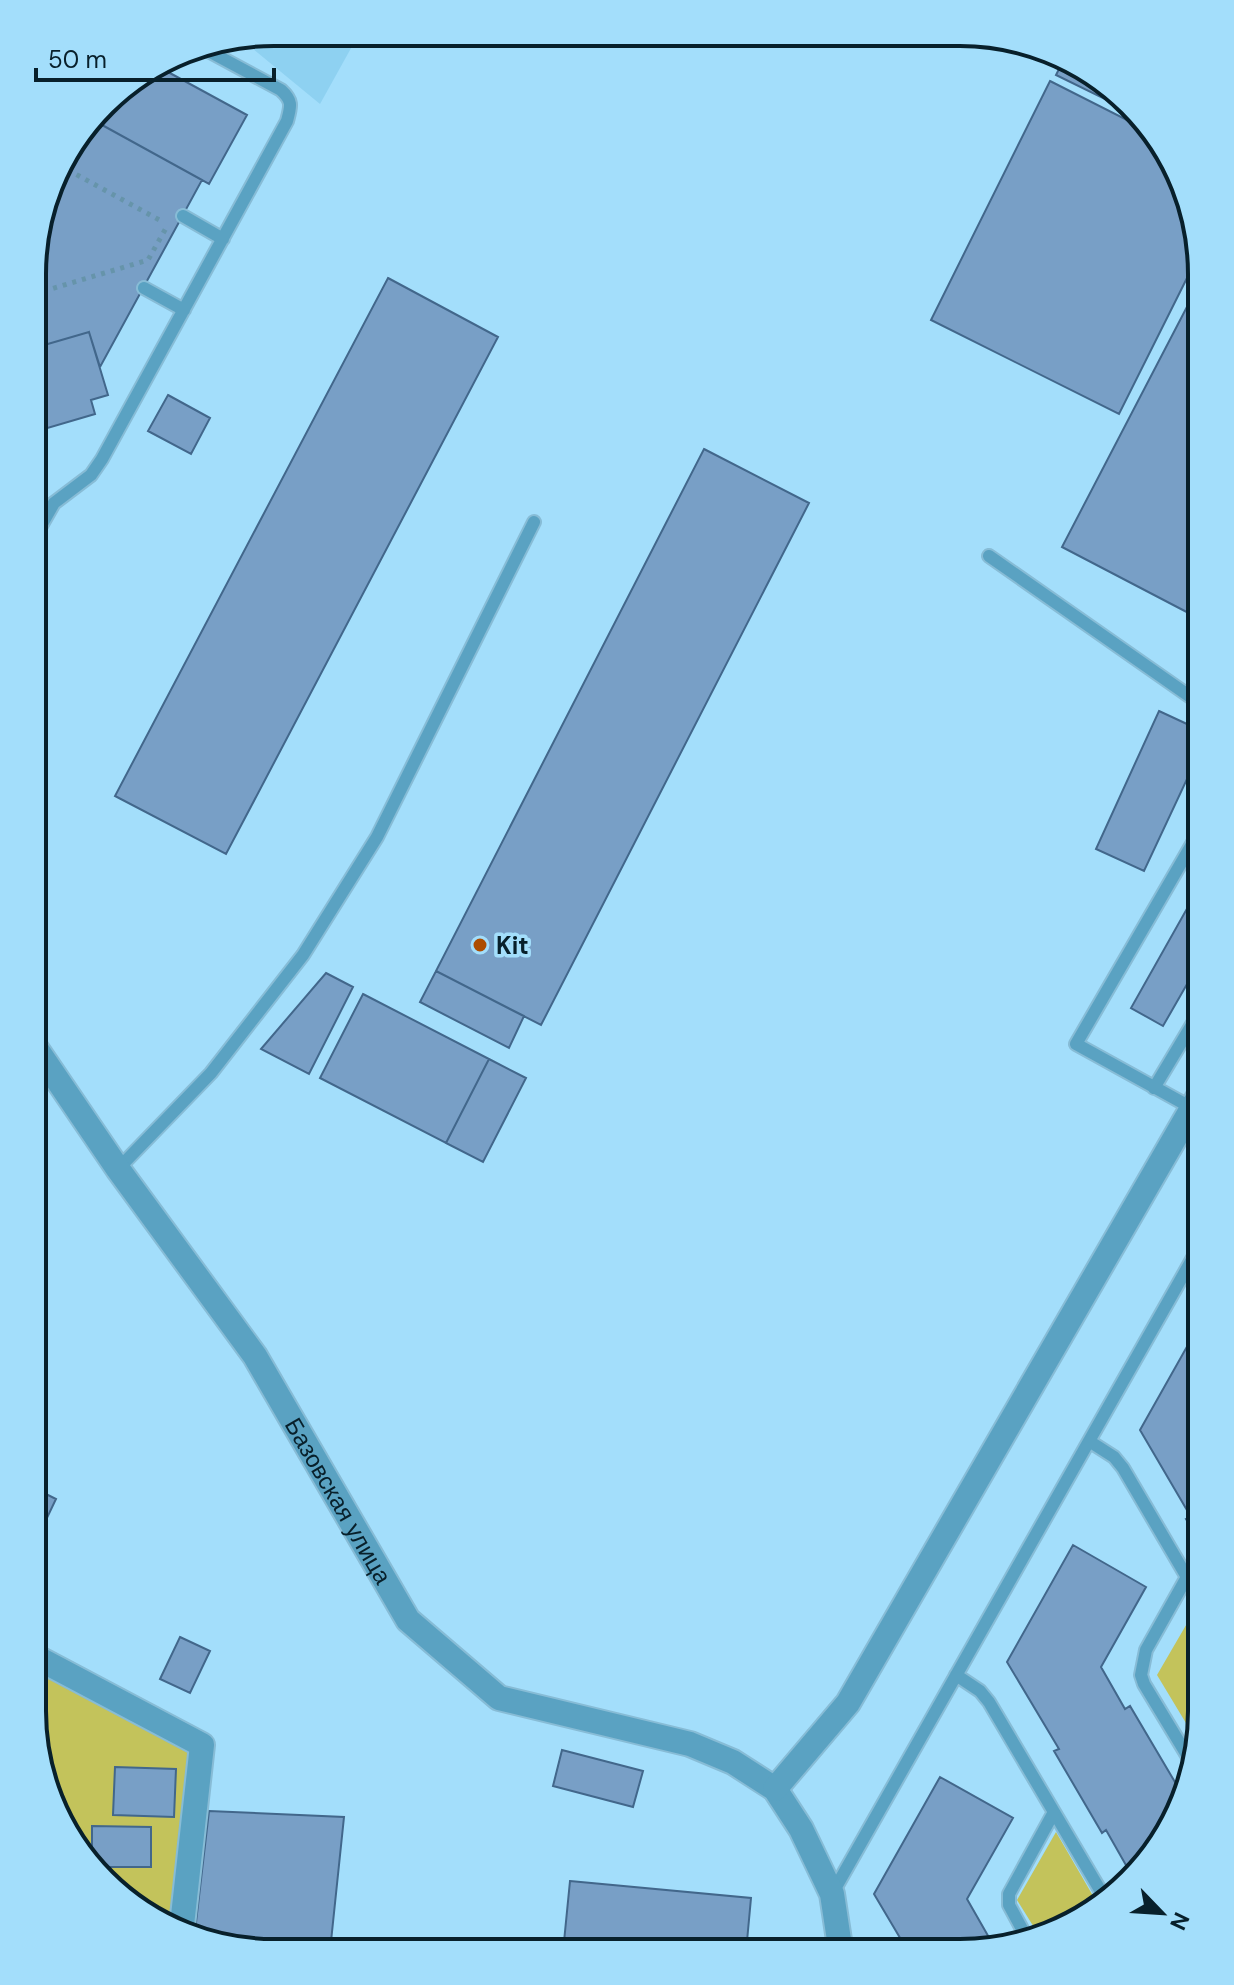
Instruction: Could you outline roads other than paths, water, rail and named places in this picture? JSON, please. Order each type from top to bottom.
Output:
[{"type":"street","name":"Базовская улица","points":[[46,1063],[118,1169],[255,1356],[408,1620],[499,1698],[690,1744],[733,1762],[775,1789]]},
{"type":"street","points":[[839,1939],[832,1894],[801,1829],[775,1789],[848,1703],[1188,1116]]},
{"type":"street","points":[[46,1662],[202,1745],[183,1920]]},
{"type":"lane","points":[[46,517],[54,503],[91,475],[102,459],[287,121],[291,108],[281,90],[214,54]]},
{"type":"lane","points":[[183,216],[223,239]]},
{"type":"lane","points":[[144,288],[184,310]]},
{"type":"lane","points":[[118,1169],[211,1073],[303,955],[377,837],[534,522]]},
{"type":"lane","points":[[989,556],[1188,695]]},
{"type":"lane","points":[[1188,851],[1076,1044],[1154,1088],[1188,1097]]},
{"type":"lane","points":[[1154,1088],[1188,1031]]},
{"type":"lane","points":[[832,1894],[1188,1267]]},
{"type":"lane","points":[[1089,1441],[1114,1457],[1123,1468],[1187,1577],[1146,1650],[1141,1675],[1185,1751]]},
{"type":"lane","points":[[956,1675],[980,1691],[989,1702],[1100,1891]]},
{"type":"lane","points":[[1023,1930],[1009,1905],[1009,1894],[1054,1812]]},
{"type":"place","name":"Kit","points":[[480,945]]}]
